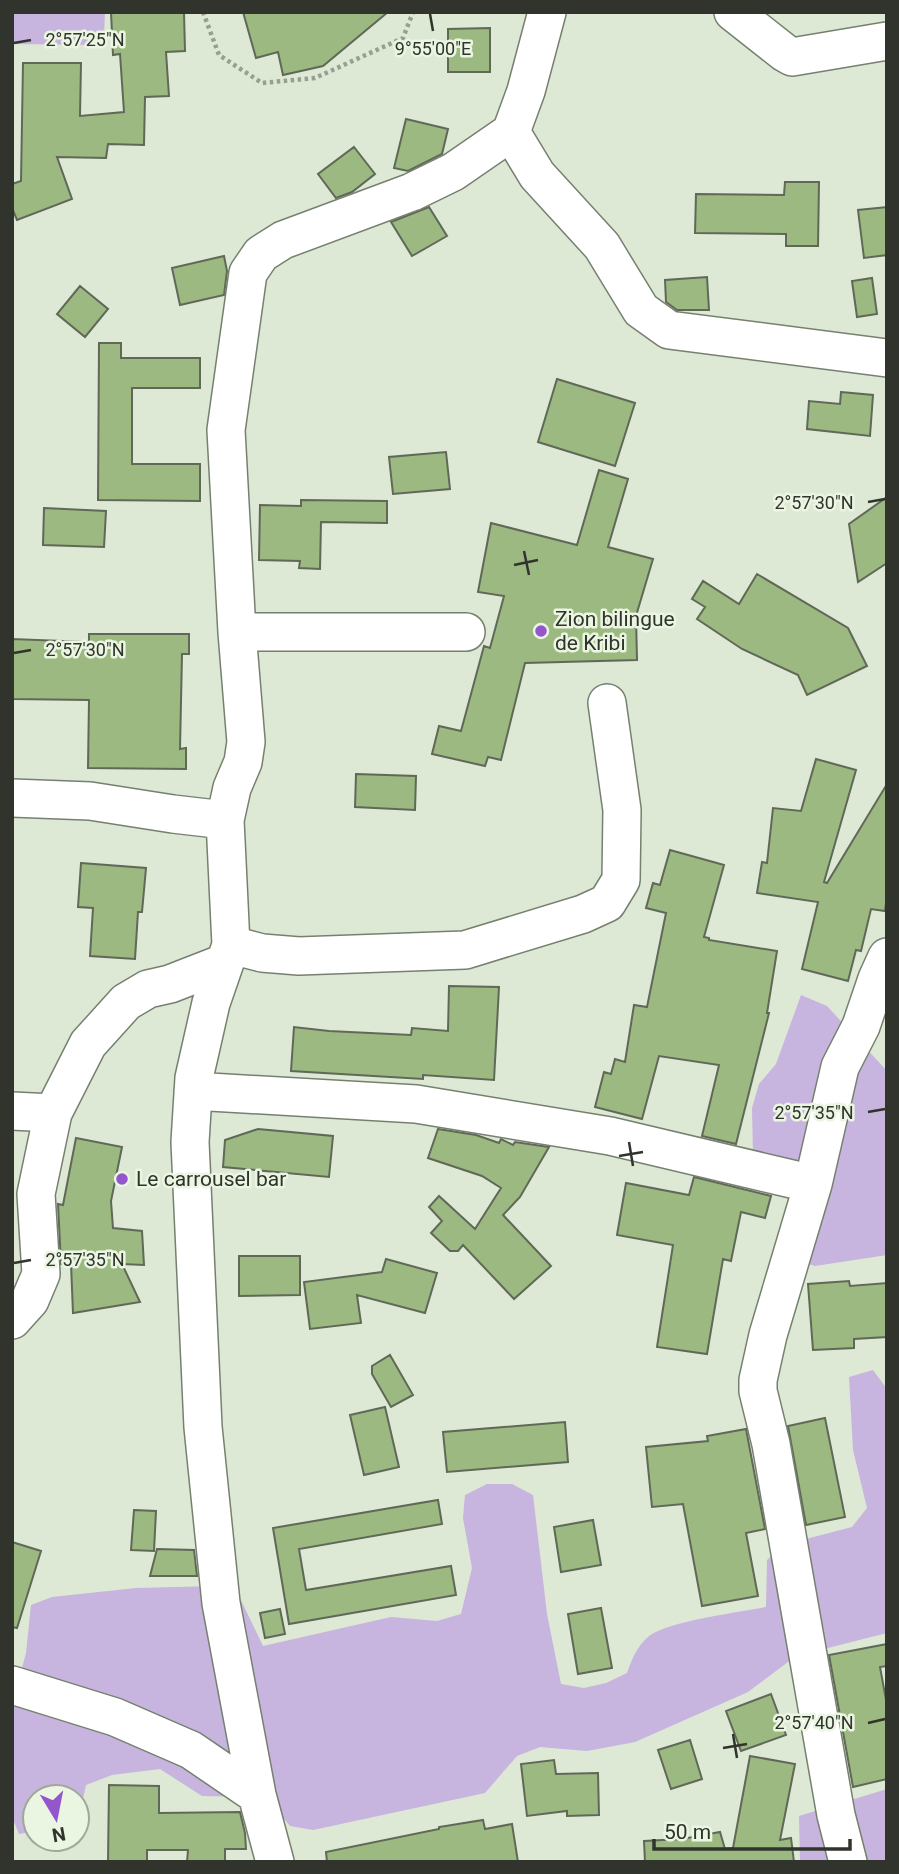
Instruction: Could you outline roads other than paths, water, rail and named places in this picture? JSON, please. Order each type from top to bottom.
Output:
[{"type":"street","points":[[275,1862],[257,1796],[221,1603],[204,1441],[190,1142],[194,1078],[211,1003],[228,954],[225,820],[232,788],[243,762],[246,742],[226,430],[248,273],[261,254],[283,240],[412,192],[453,172],[511,132],[526,91],[547,12]]},
{"type":"street","points":[[733,12],[792,57],[887,41]]},
{"type":"street","points":[[511,132],[537,174],[602,246],[641,310],[669,330],[887,358]]},
{"type":"street","points":[[237,632],[466,632]]},
{"type":"street","points":[[12,1320],[30,1300],[41,1274],[36,1194],[53,1113],[88,1044],[126,1002],[148,989],[170,984],[228,954],[299,956],[465,950],[583,914],[607,903],[621,880],[622,810],[607,703]]},
{"type":"street","points":[[12,798],[90,802],[225,820]]},
{"type":"street","points":[[848,1862],[836,1815],[758,1380],[768,1335],[813,1184],[840,1067],[861,1026],[887,957]]},
{"type":"street","points":[[193,1091],[416,1104],[610,1136],[813,1184]]},
{"type":"street","points":[[12,1111],[53,1113]]},
{"type":"street","points":[[12,1685],[115,1717],[191,1750],[257,1796]]},
{"type":"place","name":"Zion bilingue de Kribi","points":[[541,631]]},
{"type":"place","name":"Le carrousel bar","points":[[122,1179]]}]
